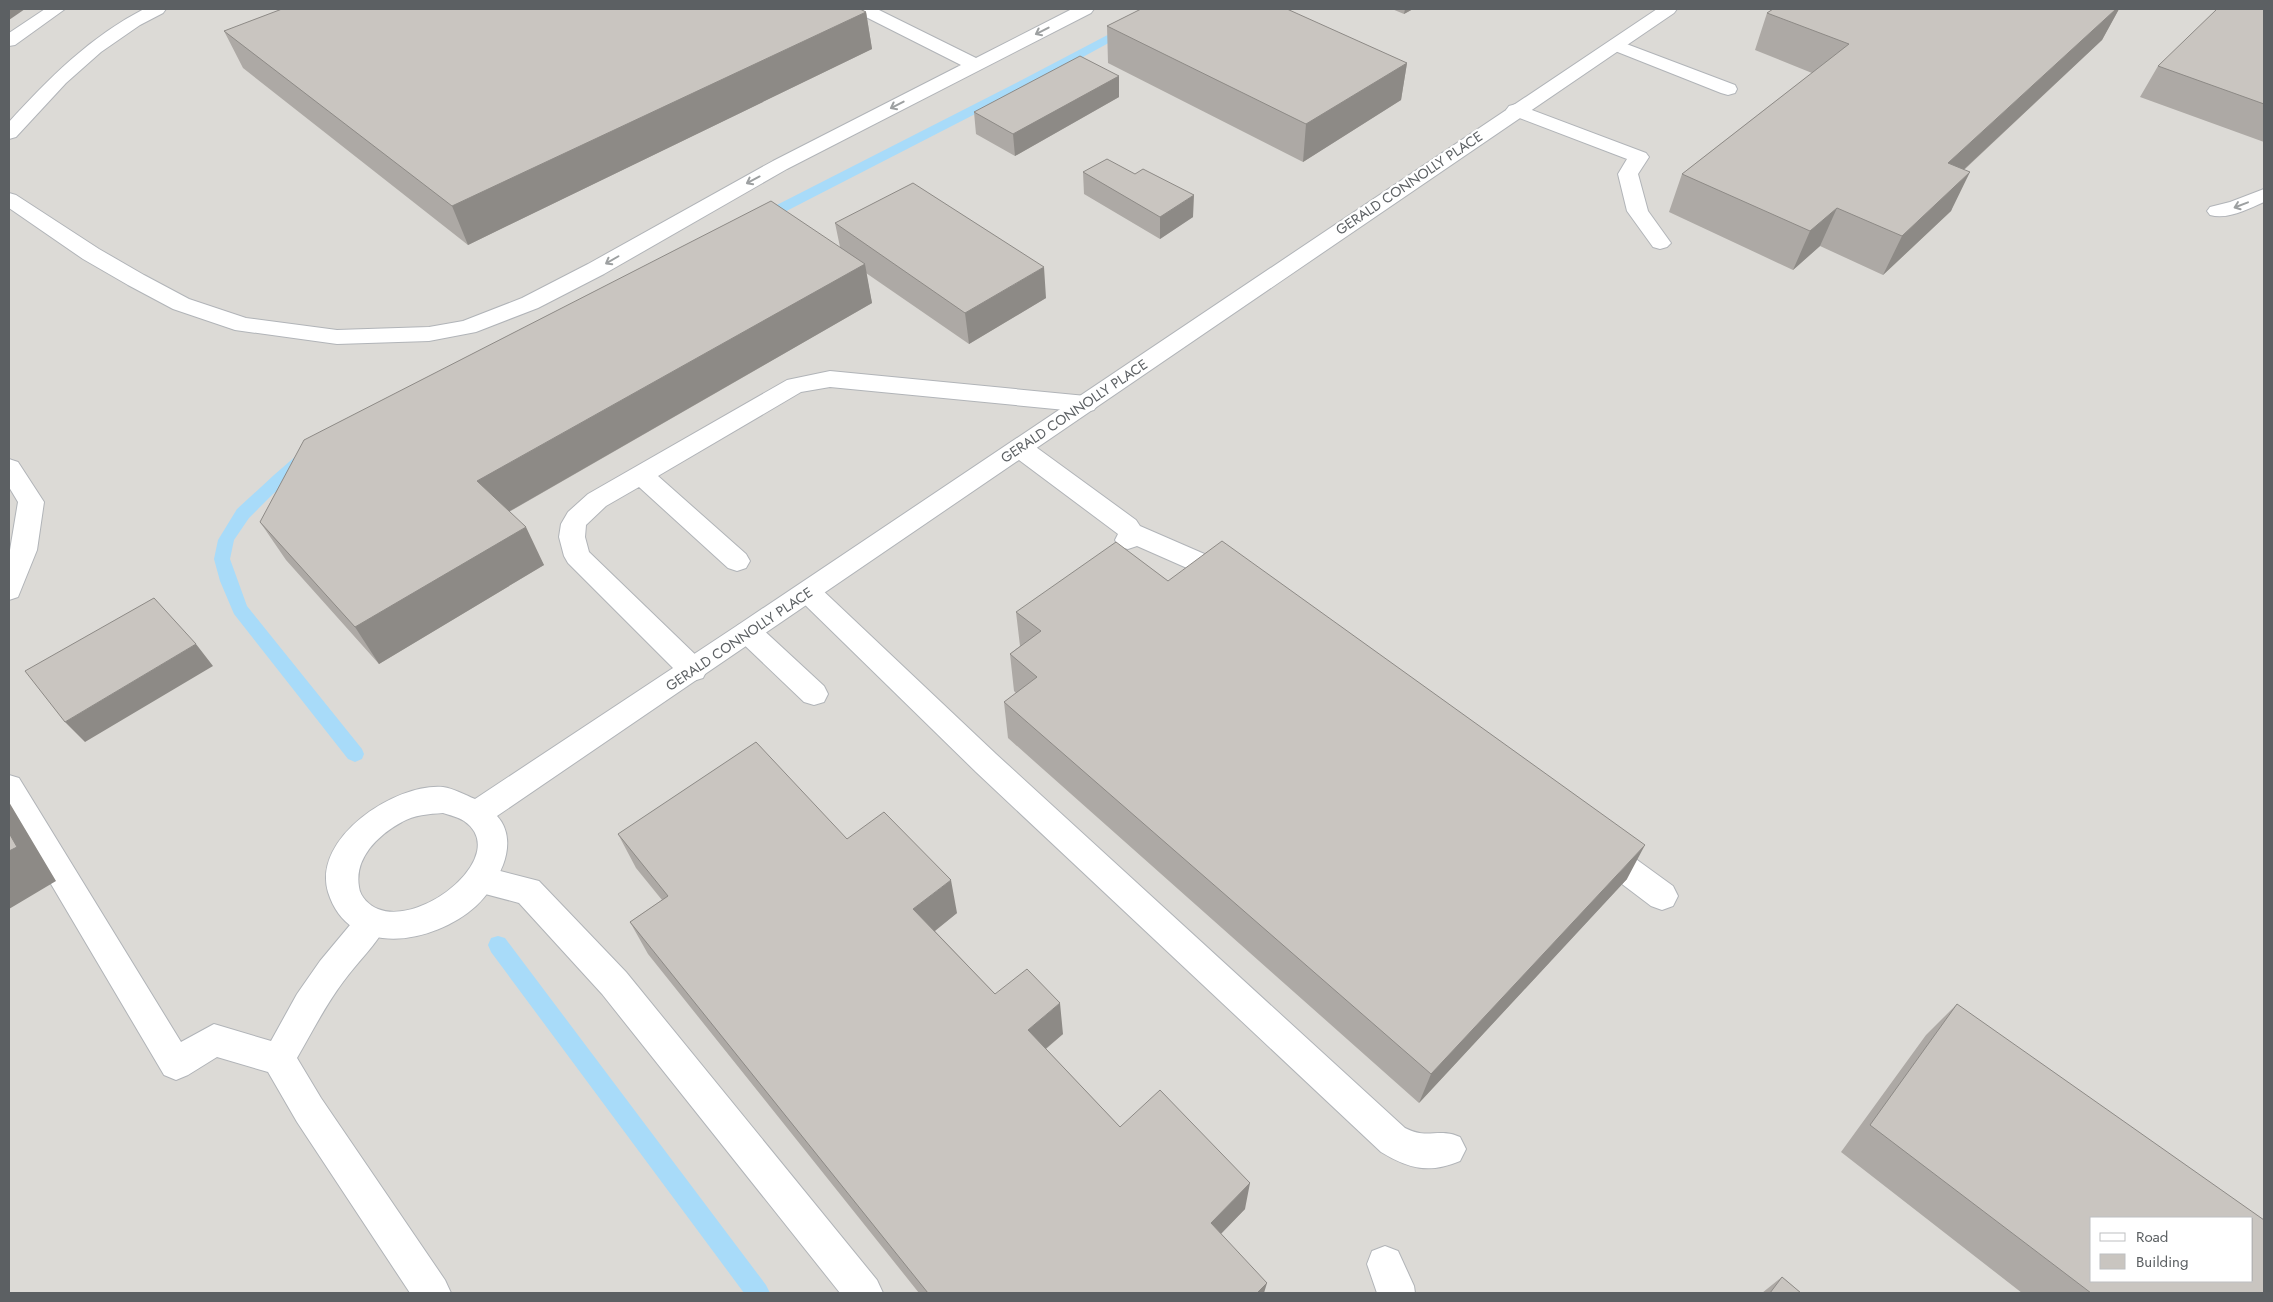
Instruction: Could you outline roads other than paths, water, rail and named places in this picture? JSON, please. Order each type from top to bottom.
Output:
[{"type":"street","points":[[9,41],[56,9]]},
{"type":"street","points":[[9,133],[66,70],[92,48],[114,32],[157,9]]},
{"type":"street","points":[[864,9],[976,65]]},
{"type":"street","points":[[9,199],[91,254],[181,304],[243,325],[337,337],[429,334],[468,327],[530,303],[596,269],[780,165],[1085,9]]},
{"type":"street","name":"GERALD CONNOLLY PLACE","points":[[479,812],[693,670],[1516,110],[1668,9]]},
{"type":"street","points":[[1616,45],[1728,89]]},
{"type":"street","points":[[1516,110],[1639,158],[1628,174],[1632,197],[1636,211],[1645,226],[1660,242]]},
{"type":"street","points":[[2217,211],[2236,207],[2264,195]]},
{"type":"street","points":[[693,670],[577,556],[570,528],[582,512],[597,500],[795,385],[811,381],[830,379],[1086,404]]},
{"type":"street","points":[[1020,448],[1116,518],[1127,527],[1129,537],[1230,576],[1254,594]]},
{"type":"street","points":[[9,468],[31,502],[24,550],[9,590]]},
{"type":"street","points":[[640,474],[737,560]]},
{"type":"street","points":[[808,592],[978,756],[1393,1140],[1413,1152],[1423,1153],[1448,1148]]},
{"type":"street","points":[[748,632],[814,694]]},
{"type":"street","points":[[9,787],[176,1064],[214,1040],[279,1059],[309,1110],[432,1293]]},
{"type":"street","points":[[443,800],[463,803],[479,812],[490,826],[493,842],[490,862],[481,880],[465,898],[443,913],[419,923],[394,926],[371,923],[355,912],[344,897],[341,878],[346,858],[359,838],[377,822],[399,809],[422,802],[443,800]]},
{"type":"street","points":[[1582,837],[1662,896]]},
{"type":"street","points":[[481,880],[528,891],[608,976],[864,1293]]},
{"type":"street","points":[[279,1059],[331,972],[371,923]]},
{"type":"waterway","points":[[762,218],[1022,85],[1165,9]]},
{"type":"waterway","points":[[303,459],[255,501],[233,526],[222,554],[223,566],[240,609],[355,754]]},
{"type":"waterway","points":[[498,945],[758,1293]]}]
